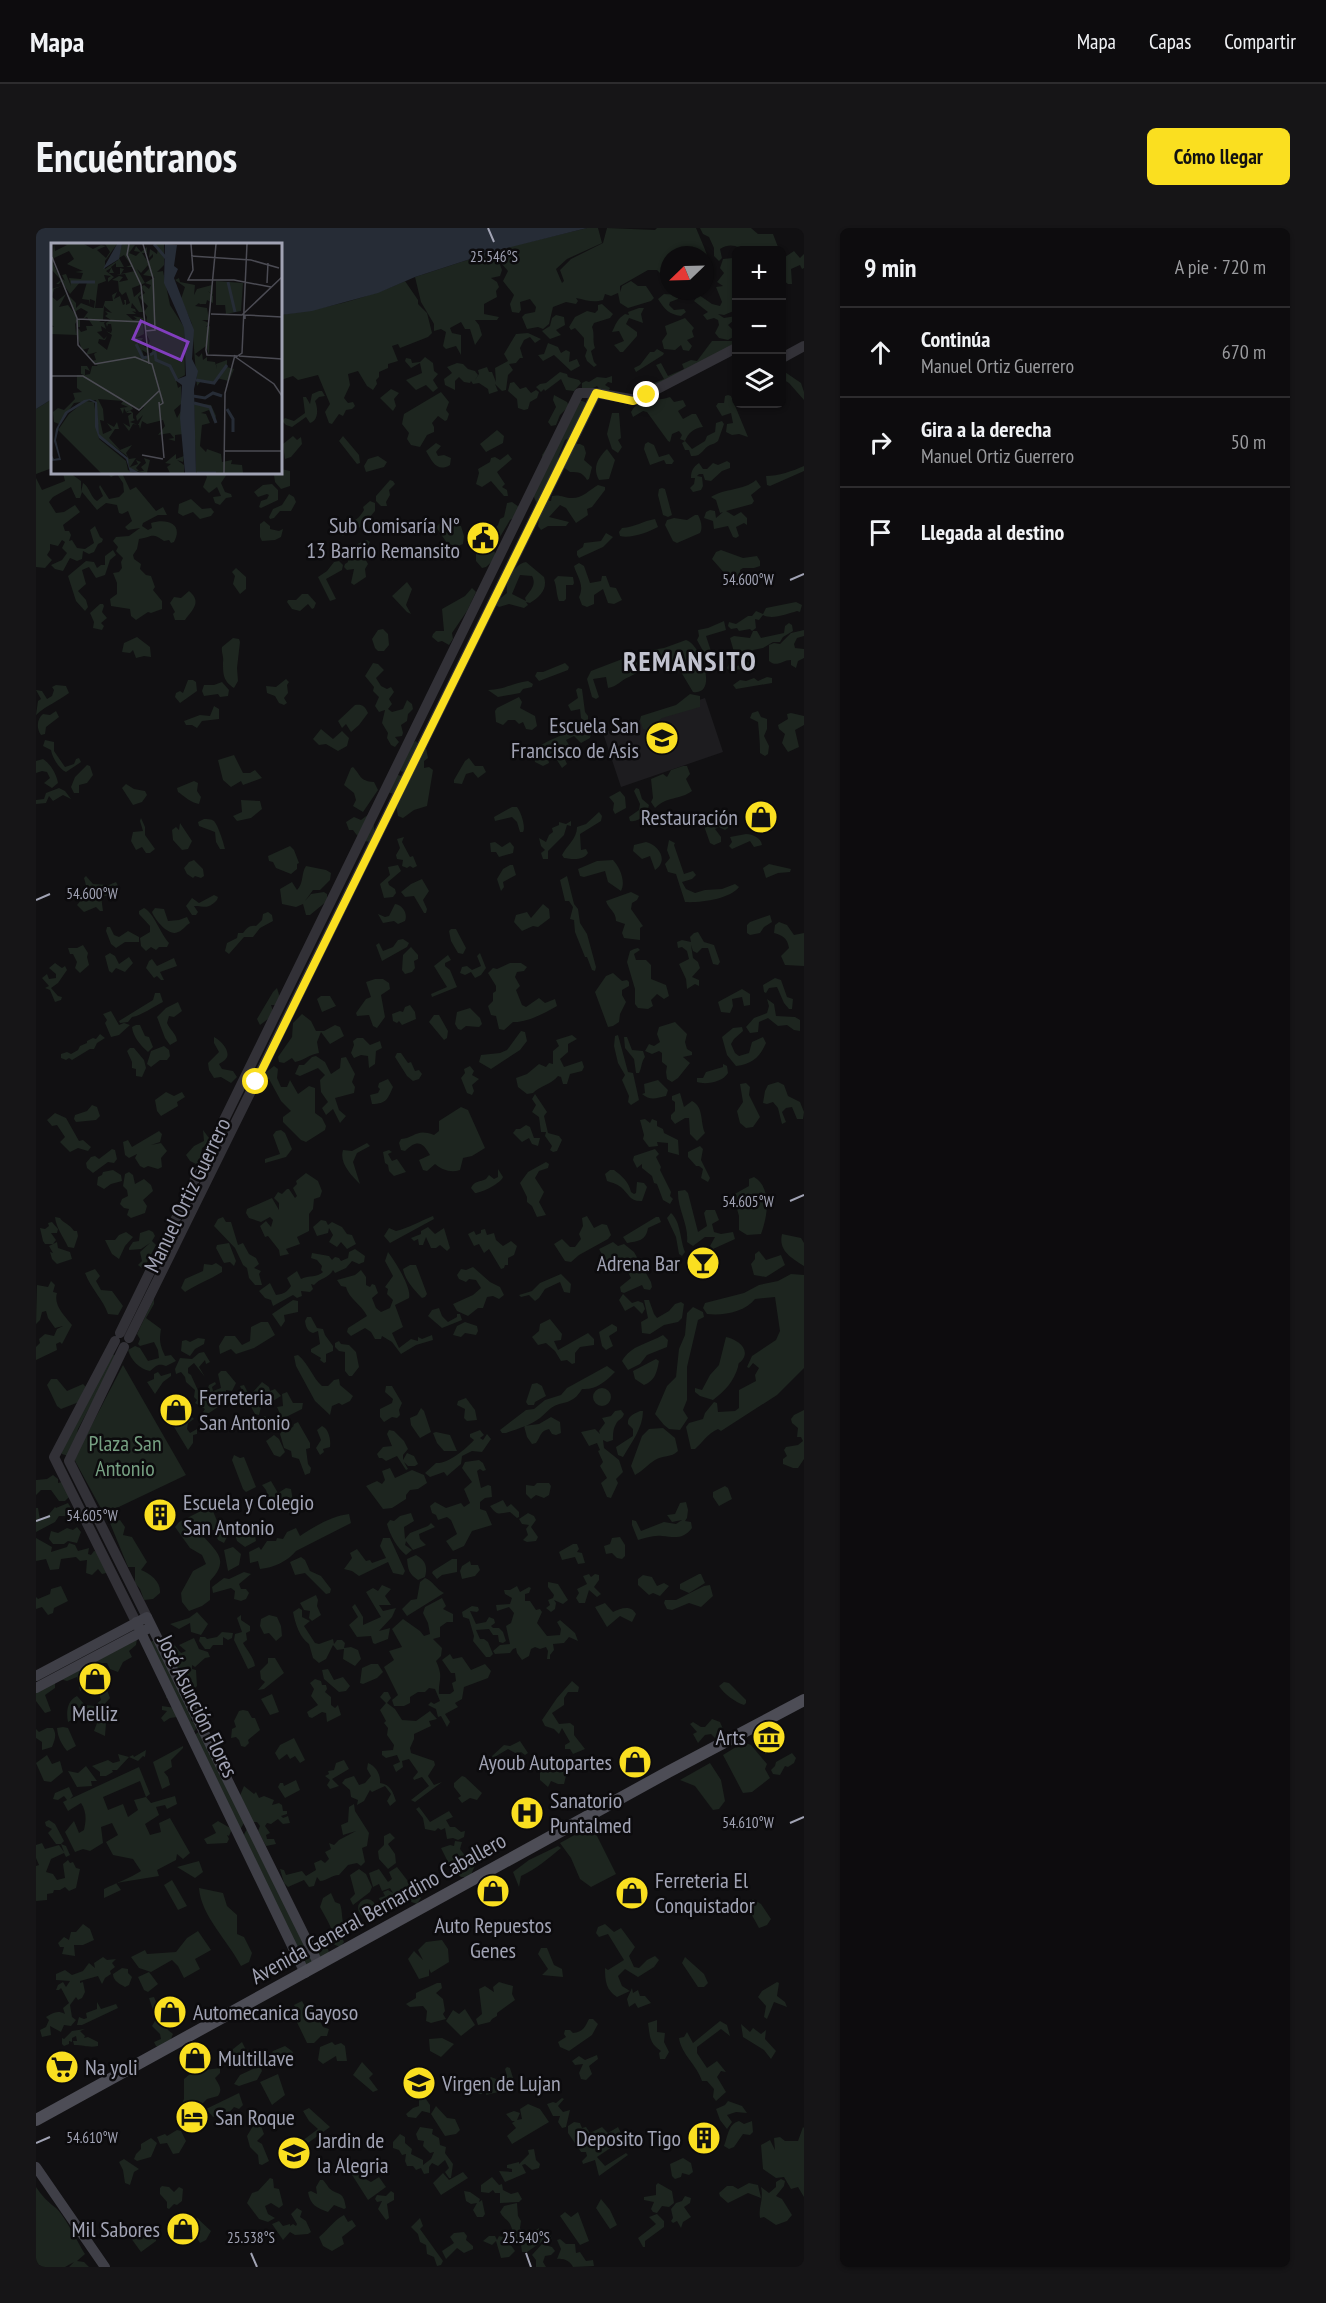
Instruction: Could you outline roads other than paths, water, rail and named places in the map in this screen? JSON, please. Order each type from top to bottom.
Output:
[{"type":"main road","points":[[36,1688],[149,1621]]},
{"type":"main road","name":"José Asunción Flores","points":[[149,1621],[319,1965]]},
{"type":"main road","points":[[36,1676],[138,1627]]},
{"type":"main road","name":"José Asunción Flores","points":[[138,1627],[305,1973]]},
{"type":"main road","name":"Avenida General Bernardino Caballero","points":[[36,2120],[668,1772],[804,1700]]},
{"type":"main road","points":[[36,2167],[105,2267]]},
{"type":"street","points":[[786,356],[804,346]]},
{"type":"street","name":"Manuel Ortiz Guerrero","points":[[69,1461],[122,1340],[579,393],[596,393],[636,400],[732,350]]},
{"type":"street","name":"Manuel Ortiz Guerrero","points":[[54,1457],[122,1340],[596,393]]},
{"type":"street","name":"José Asunción Flores","points":[[54,1457],[138,1627]]},
{"type":"street","name":"José Asunción Flores","points":[[69,1461],[149,1621]]},
{"type":"street","points":[[82,1517],[94,1511]]},
{"type":"place","name":"Sub Comisaría N° 13 Barrio Remansito","points":[[483,538]]},
{"type":"place","name":"Escuela San Francisco de Asis","points":[[662,738]]},
{"type":"place","name":"Restauración","points":[[761,817]]},
{"type":"place","name":"Adrena Bar","points":[[703,1263]]},
{"type":"place","name":"Ferreteria San Antonio","points":[[176,1410]]},
{"type":"place","name":"Escuela y Colegio San Antonio","points":[[160,1515]]},
{"type":"place","name":"Melliz","points":[[95,1679]]},
{"type":"place","name":"Arts","points":[[769,1737]]},
{"type":"place","name":"Ayoub Autopartes","points":[[635,1762]]},
{"type":"place","name":"Sanatorio Puntalmed","points":[[527,1813]]},
{"type":"place","name":"Auto Repuestos Genes","points":[[493,1891]]},
{"type":"place","name":"Ferreteria El Conquistador","points":[[632,1893]]},
{"type":"place","name":"Automecanica Gayoso","points":[[170,2012]]},
{"type":"place","name":"Multillave","points":[[195,2058]]},
{"type":"place","name":"Na yoli","points":[[62,2067]]},
{"type":"place","name":"Virgen de Lujan","points":[[419,2083]]},
{"type":"place","name":"San Roque","points":[[192,2117]]},
{"type":"place","name":"Deposito Tigo","points":[[704,2138]]},
{"type":"place","name":"Jardin de la Alegria","points":[[294,2153]]},
{"type":"place","name":"Mil Sabores","points":[[183,2229]]},
{"type":"district","name":"REMANSITO","points":[[690,660]]},
{"type":"park label","name":"Plaza San Antonio","points":[[125,1456]]}]
